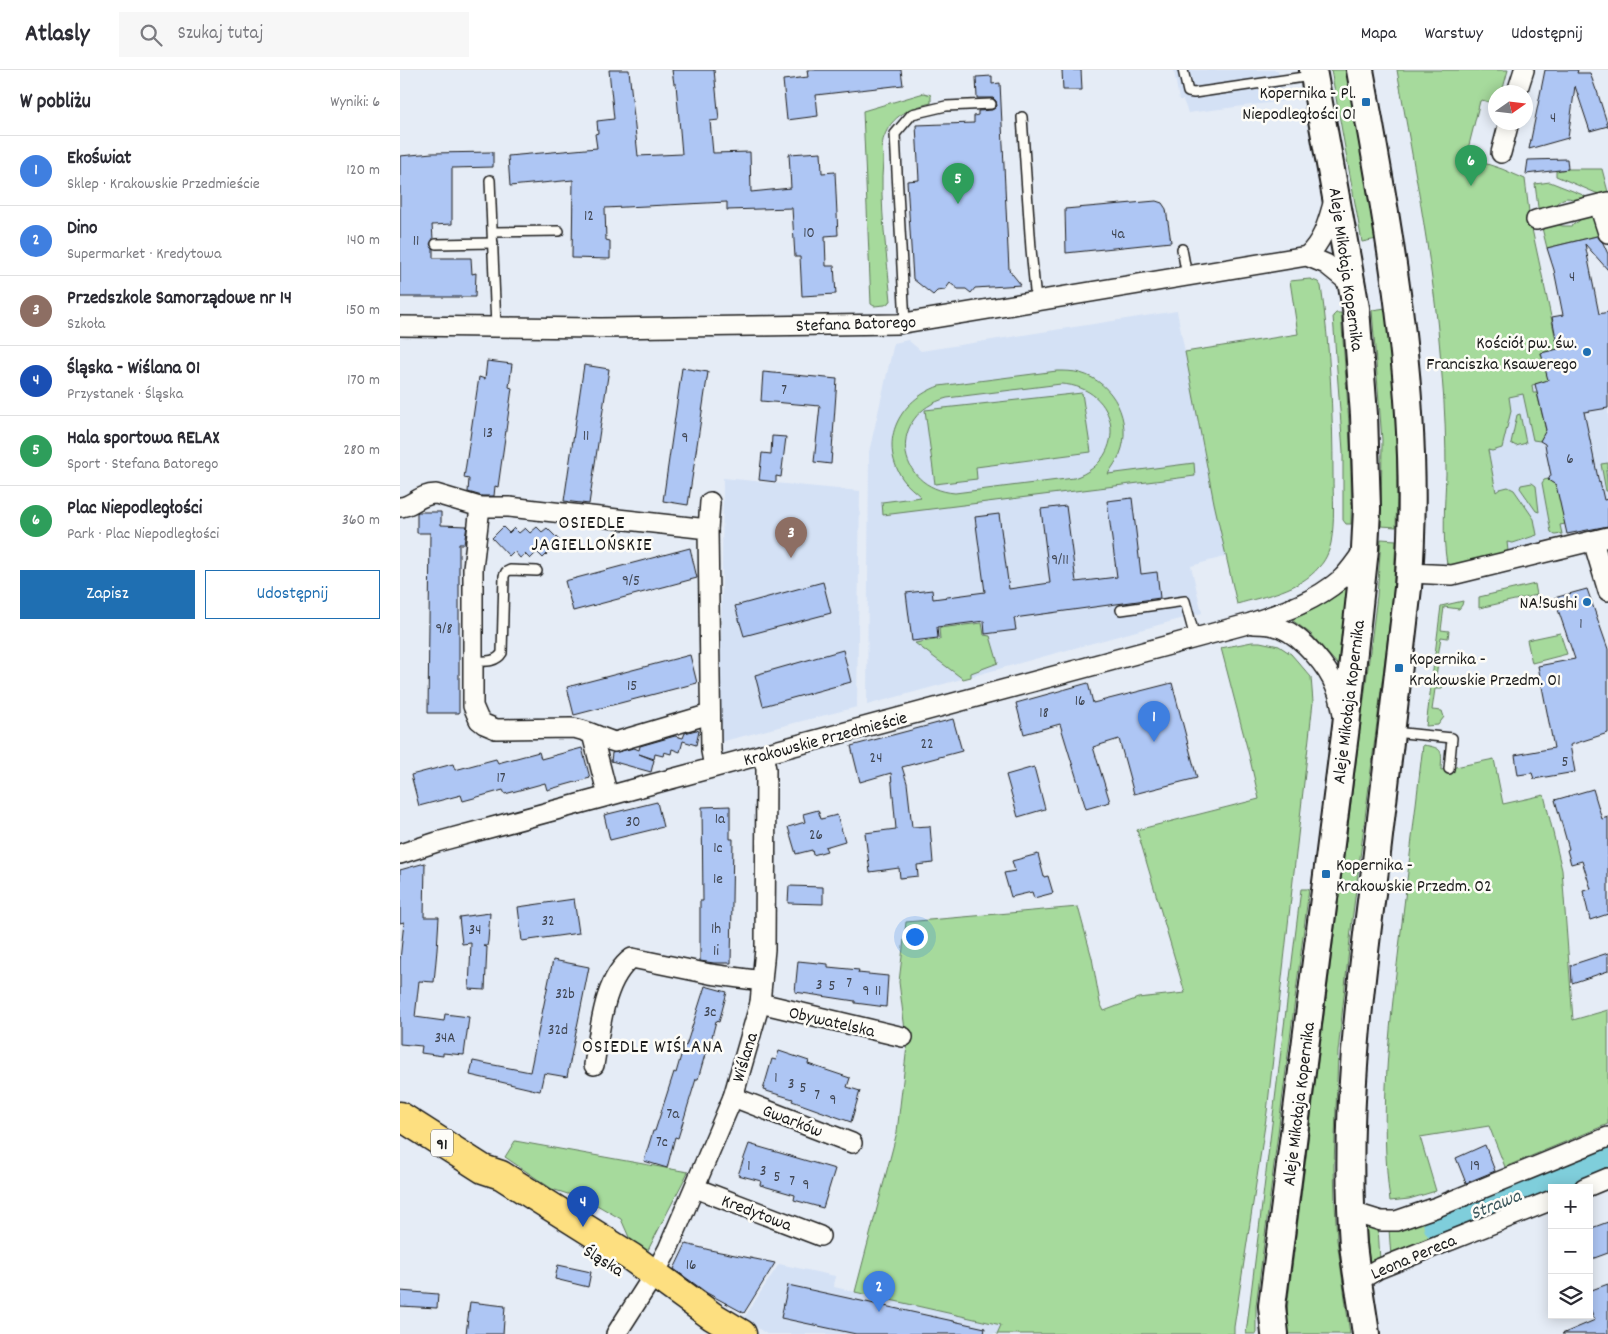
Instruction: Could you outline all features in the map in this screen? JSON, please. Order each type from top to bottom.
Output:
[{"type":"main road","points":[[1360,70],[1392,246],[1412,449],[1410,573],[1366,942],[1353,1073],[1350,1162],[1352,1212],[1358,1281],[1366,1334]]},
{"type":"main road","name":"Aleje Mikołaja Kopernika","points":[[1275,1334],[1272,1306],[1346,726],[1365,549],[1367,508],[1364,415],[1356,308],[1314,73]]},
{"type":"main road","name":"Śląska","points":[[400,1116],[483,1169],[501,1175],[651,1280],[742,1334]]},
{"type":"main road","points":[[1269,1334],[1272,1306]]},
{"type":"street","points":[[1519,85],[1524,70]]},
{"type":"street","points":[[1501,153],[1507,130]]},
{"type":"street","points":[[1336,193],[1322,239],[1317,247],[1307,256],[1326,264],[1352,285]]},
{"type":"street","points":[[1536,220],[1603,203],[1608,233]]},
{"type":"street","name":"Stefana Batorego","points":[[400,326],[618,328],[905,323],[1307,256]]},
{"type":"street","points":[[400,507],[408,506],[414,500],[429,494],[480,507],[509,508],[708,529]]},
{"type":"street","points":[[710,502],[708,529],[710,714],[711,751],[714,767]]},
{"type":"street","points":[[480,507],[473,568],[473,706],[477,716],[484,724],[496,729],[582,729],[602,739],[615,742],[710,714]]},
{"type":"street","points":[[1410,573],[1452,575],[1600,539],[1608,591]]},
{"type":"street","name":"Krakowskie Przedmieście","points":[[400,854],[437,842],[1251,623],[1304,604],[1326,590],[1342,578],[1365,549]]},
{"type":"street","name":"Krakowskie Przedmieście","points":[[1251,623],[1280,628],[1307,646],[1323,664],[1336,686],[1346,726]]},
{"type":"street","points":[[592,734],[608,796]]},
{"type":"street","name":"Wiślana","points":[[616,1334],[651,1280],[668,1249],[695,1188],[733,1097],[760,1003],[765,949],[766,779],[763,754]]},
{"type":"street","points":[[400,839],[437,842]]},
{"type":"street","points":[[594,1065],[605,1006],[619,970],[632,958],[710,974],[762,981]]},
{"type":"street","name":"Obywatelska","points":[[760,1003],[903,1037]]},
{"type":"street","name":"Gwarków","points":[[733,1097],[852,1143]]},
{"type":"street","name":"Leona Pereca","points":[[1352,1212],[1381,1221],[1396,1220],[1437,1207],[1608,1137]]},
{"type":"street","points":[[1593,1184],[1608,1178]]},
{"type":"street","name":"Kredytowa","points":[[695,1188],[820,1236]]},
{"type":"street","name":"Leona Pereca","points":[[1358,1281],[1378,1269],[1548,1202]]},
{"type":"lane","points":[[1183,70],[1186,89],[1194,94],[1314,73]]},
{"type":"lane","points":[[905,323],[895,134],[912,114],[946,106],[991,104]]},
{"type":"lane","points":[[1022,117],[1036,301]]},
{"type":"lane","points":[[490,180],[496,328]]},
{"type":"lane","points":[[493,232],[559,230]]},
{"type":"lane","points":[[436,244],[493,243]]},
{"type":"lane","points":[[1182,249],[1187,276]]},
{"type":"lane","points":[[473,661],[494,660],[500,658],[502,653],[504,576],[506,572],[510,570],[537,571]]},
{"type":"lane","points":[[1121,610],[1185,601],[1195,638]]},
{"type":"lane","points":[[1392,731],[1452,738],[1450,769]]},
{"type":"shaded area","points":[[1174,70],[1278,70],[1283,101],[1188,113],[1183,100],[1179,100]]},
{"type":"shaded area","points":[[1177,311],[1214,503],[1227,556],[1191,566],[1202,613],[867,705],[869,452],[894,343],[908,340],[921,351]]},
{"type":"shaded area","points":[[1608,379],[1608,526],[1563,535],[1508,551],[1477,398],[1541,382]]},
{"type":"shaded area","points":[[723,478],[860,491],[857,707],[720,742]]},
{"type":"shaded area","points":[[779,1264],[835,1276],[834,1287],[1001,1325],[997,1334],[767,1334],[743,1319]]},
{"type":"green space","points":[[1331,70],[1346,70],[1377,239],[1362,242]]},
{"type":"green space","points":[[1397,70],[1508,70],[1504,85],[1488,85],[1488,102],[1480,101],[1466,157],[1525,179],[1530,220],[1558,349],[1541,353],[1550,385],[1540,383],[1532,385],[1533,393],[1537,393],[1548,439],[1543,436],[1540,441],[1533,440],[1523,394],[1509,397],[1511,411],[1502,448],[1492,451],[1488,450],[1496,492],[1508,487],[1514,490],[1534,519],[1537,535],[1513,543],[1507,542],[1508,551],[1453,566],[1447,564],[1445,542],[1446,474],[1443,388],[1435,299],[1424,222]]},
{"type":"green space","points":[[924,93],[931,95],[931,103],[909,110],[897,118],[887,129],[883,140],[883,212],[891,301],[885,305],[874,306],[871,304],[863,111]]},
{"type":"green space","points":[[1567,169],[1602,169],[1608,192],[1596,193],[1556,176],[1556,171]]},
{"type":"green space","points":[[1550,182],[1587,198],[1577,201],[1570,198],[1564,199],[1539,215],[1535,184]]},
{"type":"green space","points":[[1591,211],[1600,235],[1547,248],[1541,224],[1571,226]]},
{"type":"green space","points":[[1310,279],[1318,282],[1321,286],[1329,356],[1333,451],[1331,543],[1321,565],[1302,581],[1270,595],[1237,604],[1214,503],[1185,352],[1298,334],[1290,281]]},
{"type":"green space","points":[[1386,308],[1395,418],[1397,472],[1396,527],[1381,526],[1382,440],[1372,310]]},
{"type":"green space","points":[[1336,313],[1341,313],[1347,393],[1351,471],[1351,524],[1346,524],[1343,520],[1343,451],[1333,316]]},
{"type":"green space","points":[[1057,371],[1080,373],[1092,378],[1111,394],[1118,405],[1122,417],[1124,429],[1123,442],[1119,457],[1108,474],[1194,463],[1195,476],[883,515],[882,502],[921,497],[904,481],[895,464],[892,450],[893,436],[897,423],[913,401],[925,392],[939,386]],"holes":[[[1061,384],[1081,388],[1096,397],[1106,410],[1111,425],[1110,441],[1104,456],[1092,469],[1074,478],[955,493],[935,488],[920,478],[910,465],[906,450],[907,434],[914,419],[928,406],[947,398]]]},
{"type":"green space","points":[[1082,393],[1091,452],[976,467],[977,479],[935,484],[925,410]]},
{"type":"green space","points":[[1520,414],[1526,443],[1516,446],[1511,443],[1517,415]]},
{"type":"green space","points":[[1608,463],[1608,469],[1606,470],[1608,491],[1606,491],[1601,464]]},
{"type":"green space","points":[[1556,478],[1565,524],[1560,525],[1562,534],[1555,535],[1551,532],[1542,483],[1548,479],[1553,483]]},
{"type":"green space","points":[[1532,483],[1536,486],[1539,512],[1536,511],[1520,488],[1521,485]]},
{"type":"green space","points":[[1381,539],[1396,540],[1393,595],[1352,921],[1338,1052],[1334,1166],[1335,1204],[1337,1240],[1350,1334],[1286,1334],[1288,1299],[1377,596]]},
{"type":"green space","points":[[1535,584],[1537,595],[1479,608],[1479,597]]},
{"type":"green space","points":[[1348,586],[1338,665],[1311,634],[1292,620],[1329,601]]},
{"type":"green space","points":[[1463,601],[1459,609],[1444,607],[1441,630],[1449,631],[1448,638],[1441,637],[1438,656],[1446,657],[1445,663],[1438,663],[1435,683],[1443,683],[1442,689],[1435,689],[1432,710],[1442,711],[1444,717],[1438,725],[1426,726],[1441,606]]},
{"type":"green space","points":[[982,623],[984,635],[990,636],[998,663],[971,673],[971,677],[963,679],[915,643],[940,639],[939,628]]},
{"type":"green space","points":[[1560,633],[1567,654],[1532,663],[1527,640]]},
{"type":"green space","points":[[1252,642],[1279,646],[1291,654],[1311,677],[1313,702],[1267,1112],[1234,1334],[997,1334],[1001,1325],[855,1292],[897,1132],[907,1046],[899,982],[906,922],[1078,907],[1092,958],[1100,1003],[1104,1011],[1138,998],[1185,993],[1137,830],[1259,799],[1221,648]]},
{"type":"green space","points":[[1423,745],[1440,751],[1442,758],[1441,770],[1494,759],[1503,804],[1544,795],[1562,870],[1573,1020],[1608,1010],[1608,1124],[1505,1167],[1489,1126],[1420,1137],[1436,1191],[1409,1199],[1390,1201],[1385,1138],[1389,1043]]},
{"type":"green space","points":[[1301,889],[1309,889],[1256,1306],[1256,1334],[1246,1334]]},
{"type":"green space","points":[[515,1141],[688,1172],[646,1254],[632,1244],[621,1219],[590,1201],[552,1189],[505,1157]]},
{"type":"green space","points":[[1608,1143],[1608,1150],[1436,1219],[1441,1232],[1548,1188],[1548,1196],[1391,1257],[1389,1229]]},
{"type":"green space","points":[[1608,1164],[1608,1172],[1578,1184],[1559,1184]]},
{"type":"green space","points":[[1366,1225],[1378,1227],[1380,1261],[1370,1263]]},
{"type":"building","points":[[609,70],[629,70],[638,156],[682,154],[676,84],[674,84],[672,70],[714,70],[719,120],[710,121],[713,153],[750,152],[751,192],[791,188],[789,154],[821,152],[822,173],[835,172],[838,235],[825,236],[826,266],[834,266],[836,294],[802,296],[800,257],[795,257],[792,208],[727,210],[727,202],[605,208],[606,240],[610,241],[610,259],[572,258],[573,180],[510,186],[508,156],[597,148],[595,134],[598,133],[597,121],[614,119]]},
{"type":"building","points":[[807,70],[901,70],[903,85],[816,95],[818,116],[787,120],[783,80],[808,77]]},
{"type":"building","points":[[1062,70],[1081,70],[1082,90],[1063,90]]},
{"type":"building","points":[[1545,70],[1578,70],[1577,73],[1590,73],[1608,126],[1590,131],[1575,86],[1568,138],[1529,149]]},
{"type":"building","points":[[992,76],[992,84],[1000,83],[1009,270],[1021,285],[975,288],[971,293],[966,289],[958,289],[950,283],[945,290],[937,291],[933,295],[913,279],[907,181],[919,180],[916,125],[974,123],[974,116],[978,115],[978,111],[992,110],[997,106],[993,98],[977,98],[976,77]]},
{"type":"building","points":[[493,152],[493,167],[452,168],[452,224],[432,225],[433,239],[430,244],[433,249],[433,258],[471,258],[472,274],[476,273],[475,297],[400,297],[400,156],[432,153]]},
{"type":"building","points":[[1567,159],[1568,169],[1526,174],[1528,160]]},
{"type":"building","points":[[1156,201],[1162,203],[1166,209],[1171,242],[1066,253],[1065,209]]},
{"type":"building","points":[[1597,236],[1608,254],[1608,270],[1585,244],[1599,314],[1608,312],[1608,408],[1584,412],[1599,483],[1604,500],[1608,499],[1608,526],[1567,534],[1556,485],[1548,480],[1551,475],[1545,444],[1540,441],[1546,430],[1535,384],[1548,380],[1541,353],[1558,349],[1552,317],[1563,315],[1554,270],[1547,248]]},
{"type":"building","points":[[487,361],[512,364],[509,387],[512,388],[498,487],[495,486],[494,496],[482,496],[468,492],[469,479],[464,478],[479,377],[485,379]]},
{"type":"building","points":[[584,365],[609,369],[589,504],[564,501]]},
{"type":"building","points":[[682,368],[708,372],[688,505],[663,501]]},
{"type":"building","points":[[763,372],[837,379],[831,464],[814,462],[820,406],[761,401]]},
{"type":"building","points":[[772,436],[786,437],[781,477],[776,476],[776,482],[759,480],[762,453],[771,454]]},
{"type":"building","points":[[1132,498],[1141,574],[1157,572],[1160,598],[1014,618],[1016,630],[985,634],[984,621],[937,627],[938,638],[912,641],[906,593],[932,590],[933,599],[985,592],[975,517],[999,514],[1009,589],[1050,583],[1041,509],[1066,506],[1076,582],[1117,577],[1107,501]]},
{"type":"building","points":[[418,512],[441,512],[441,525],[467,526],[464,544],[459,544],[459,713],[428,713],[430,533],[417,533]]},
{"type":"building","points":[[503,527],[509,533],[514,528],[519,533],[525,528],[530,533],[537,527],[542,532],[547,528],[560,541],[543,558],[537,552],[530,559],[525,554],[520,558],[514,551],[509,556],[492,538]]},
{"type":"building","points":[[690,548],[697,578],[573,611],[565,581]]},
{"type":"building","points":[[823,582],[831,613],[744,636],[735,606]]},
{"type":"building","points":[[1587,589],[1608,649],[1608,733],[1570,745],[1575,772],[1534,779],[1532,773],[1518,775],[1515,755],[1554,748],[1538,666],[1575,659],[1554,598]]},
{"type":"building","points":[[843,650],[851,682],[763,706],[755,675]]},
{"type":"building","points":[[690,655],[697,683],[574,715],[567,687]]},
{"type":"building","points":[[1088,683],[1093,703],[1172,683],[1197,778],[1134,794],[1119,739],[1093,747],[1110,802],[1086,809],[1060,724],[1024,734],[1016,703]]},
{"type":"building","points":[[953,719],[962,751],[902,767],[907,783],[912,827],[930,826],[933,863],[917,865],[918,876],[900,878],[899,868],[870,872],[865,833],[896,829],[891,773],[860,782],[851,746]]},
{"type":"building","points":[[699,731],[696,745],[683,741],[680,752],[672,749],[671,754],[664,752],[663,756],[655,754],[654,759],[639,754],[654,760],[651,772],[611,761],[612,753],[634,748],[639,750],[640,746],[675,736],[683,738],[685,733]]},
{"type":"building","points":[[582,748],[590,778],[547,790],[545,783],[505,794],[503,790],[463,801],[461,795],[419,806],[411,775],[453,764],[455,770],[496,759],[498,763],[539,752],[541,759]]},
{"type":"building","points":[[1034,767],[1045,809],[1018,817],[1006,775]]},
{"type":"building","points":[[1593,789],[1602,819],[1608,817],[1608,914],[1590,920],[1583,891],[1591,889],[1582,861],[1571,864],[1567,850],[1569,849],[1555,800]]},
{"type":"building","points":[[657,802],[663,827],[610,840],[604,815]]},
{"type":"building","points":[[730,806],[730,839],[733,839],[731,963],[700,961],[700,901],[703,901],[702,807]]},
{"type":"building","points":[[818,810],[821,819],[837,815],[845,841],[825,847],[827,851],[813,855],[812,850],[796,854],[788,827],[805,822],[803,814]]},
{"type":"building","points":[[1038,854],[1044,877],[1048,876],[1053,893],[1034,898],[1032,892],[1011,897],[1004,873],[1015,871],[1012,861]]},
{"type":"building","points":[[425,863],[424,917],[439,917],[437,950],[434,982],[419,981],[415,1017],[444,1021],[445,1014],[469,1017],[464,1055],[443,1053],[443,1056],[421,1053],[422,1046],[400,1044],[400,960],[404,922],[400,923],[400,870]]},
{"type":"building","points":[[789,886],[823,887],[823,904],[788,903]]},
{"type":"building","points":[[574,899],[579,933],[522,941],[518,907]]},
{"type":"building","points":[[490,913],[487,946],[483,946],[487,947],[485,990],[469,989],[471,943],[462,944],[459,917]]},
{"type":"building","points":[[1608,953],[1608,971],[1572,983],[1571,965]]},
{"type":"building","points":[[553,960],[589,967],[567,1077],[544,1073],[540,1091],[470,1075],[473,1061],[530,1072]]},
{"type":"building","points":[[798,961],[828,964],[828,967],[859,970],[858,973],[888,976],[886,1007],[795,992]]},
{"type":"building","points":[[705,986],[727,992],[719,1022],[716,1021],[708,1052],[706,1051],[698,1079],[696,1079],[678,1138],[675,1137],[667,1168],[644,1161],[674,1072],[676,1073],[684,1045],[686,1046]]},
{"type":"building","points":[[779,1051],[809,1061],[808,1064],[850,1078],[847,1087],[860,1091],[851,1122],[792,1101],[793,1099],[763,1090],[772,1059],[776,1060]]},
{"type":"building","points":[[749,1144],[835,1169],[823,1208],[794,1200],[795,1195],[760,1185],[761,1181],[738,1175]]},
{"type":"building","points":[[1485,1145],[1495,1171],[1466,1183],[1456,1158]]},
{"type":"building","points":[[1608,1222],[1608,1253],[1593,1259],[1593,1229]]},
{"type":"building","points":[[686,1244],[775,1263],[744,1313],[707,1293],[674,1269]]},
{"type":"building","points":[[558,1265],[591,1272],[588,1287],[555,1279]]},
{"type":"building","points":[[1608,1284],[1608,1334],[1562,1334],[1595,1320],[1593,1315],[1593,1290]]},
{"type":"building","points":[[788,1285],[985,1328],[984,1334],[856,1334],[781,1318]]},
{"type":"building","points":[[400,1291],[438,1294],[437,1308],[400,1306]]},
{"type":"building","points":[[470,1302],[505,1306],[503,1334],[466,1334]]},
{"type":"waterway","name":"Strawa","points":[[1439,1225],[1608,1157]]},
{"type":"place","name":"Kopernika - Pl. Niepodległości 01","points":[[1366,102]]},
{"type":"place","name":"Plac Niepodległości","points":[[1471,186]]},
{"type":"place","name":"Hala sportowa RELAX","points":[[958,204]]},
{"type":"place","name":"Kościół pw. św. Franciszka Ksawerego","points":[[1587,352]]},
{"type":"place","name":"Przedszkole Samorządowe nr 14","points":[[791,558]]},
{"type":"place","name":"NA!Sushi","points":[[1587,602]]},
{"type":"place","name":"Kopernika - Krakowskie Przedm. 01","points":[[1399,668]]},
{"type":"place","name":"EkoŚwiat","points":[[1154,742]]},
{"type":"place","name":"Kopernika - Krakowskie Przedm. 02","points":[[1326,874]]},
{"type":"place","name":"Śląska - Wiślana 01","points":[[583,1227]]},
{"type":"place","name":"Dino","points":[[879,1312]]},
{"type":"district","name":"OSIEDLE JAGIELLOŃSKIE","points":[[592,532]]},
{"type":"district","name":"OSIEDLE WIŚLANA","points":[[653,1045]]}]
